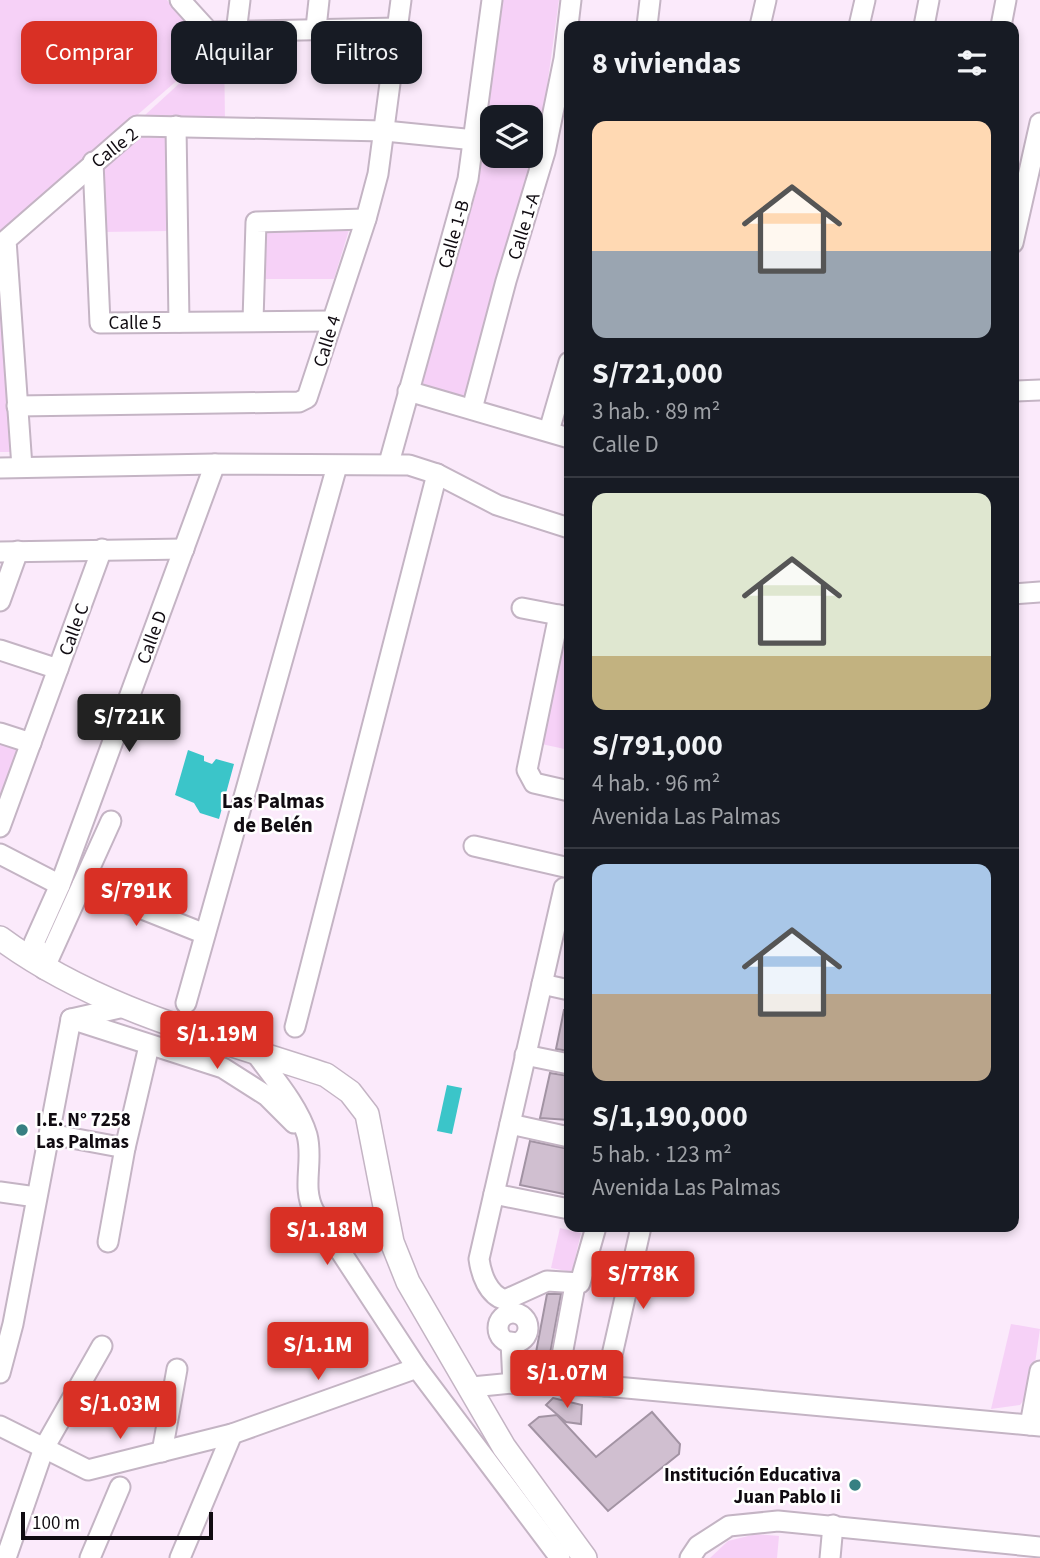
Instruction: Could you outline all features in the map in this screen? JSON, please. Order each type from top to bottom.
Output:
[{"type":"main road","points":[[0,938],[10,952],[124,1007],[326,1075],[350,1092],[367,1114],[392,1242],[408,1282],[472,1387],[492,1426],[584,1558]]},
{"type":"street","points":[[180,0],[198,21]]},
{"type":"street","points":[[237,21],[240,0]]},
{"type":"street","points":[[317,21],[319,0]]},
{"type":"street","name":"Calle 4","points":[[398,21],[401,0]]},
{"type":"street","name":"Calle 1-B","points":[[389,463],[468,179],[492,0]]},
{"type":"street","name":"Calle 1-A","points":[[569,21],[570,0]]},
{"type":"street","points":[[648,21],[650,0]]},
{"type":"street","points":[[761,21],[766,0]]},
{"type":"street","points":[[860,21],[865,0]]},
{"type":"street","points":[[925,21],[929,0]]},
{"type":"street","points":[[1002,21],[1006,0]]},
{"type":"street","name":"Calle 1-A","points":[[472,409],[506,281],[545,152],[564,68]]},
{"type":"street","name":"Calle 4","points":[[17,406],[299,402],[307,398],[366,219],[385,131],[390,84]]},
{"type":"street","points":[[1019,212],[1040,123]]},
{"type":"street","name":"Calle 2","points":[[22,467],[6,240],[137,125],[385,131],[475,140]]},
{"type":"street","points":[[176,126],[179,322]]},
{"type":"street","name":"Calle 5","points":[[93,162],[100,323],[331,321]]},
{"type":"street","points":[[253,321],[256,222],[366,219]]},
{"type":"street","points":[[549,432],[564,380]]},
{"type":"street","points":[[1019,391],[1040,390]]},
{"type":"street","points":[[408,391],[564,436]]},
{"type":"street","points":[[0,468],[256,463],[410,465],[437,474],[497,505],[564,526]]},
{"type":"street","name":"Calle D","points":[[45,967],[34,943],[60,885],[215,464]]},
{"type":"street","points":[[186,1003],[337,466]]},
{"type":"street","points":[[295,1027],[437,474]]},
{"type":"street","name":"Calle C","points":[[0,827],[102,549]]},
{"type":"street","points":[[0,601],[9,552],[184,549]]},
{"type":"street","points":[[1019,594],[1040,592]]},
{"type":"street","points":[[522,608],[564,616],[527,770],[534,783],[564,790]]},
{"type":"street","points":[[0,650],[58,669]]},
{"type":"street","points":[[0,733],[31,743]]},
{"type":"street","points":[[45,967],[111,821]]},
{"type":"street","points":[[474,846],[564,867]]},
{"type":"street","points":[[0,853],[60,885]]},
{"type":"street","points":[[82,885],[205,934]]},
{"type":"street","points":[[513,1383],[511,1342],[523,1339],[528,1327],[526,1319],[499,1298],[487,1284],[479,1259],[542,984],[563,914],[564,888]]},
{"type":"street","points":[[542,984],[564,989]]},
{"type":"street","points":[[71,1019],[124,1007]]},
{"type":"street","points":[[71,1019],[188,1059],[223,1068],[267,1096],[307,1136]]},
{"type":"street","points":[[0,1373],[13,1324],[71,1019]]},
{"type":"street","points":[[188,1059],[230,1043]]},
{"type":"street","points":[[108,1242],[125,1148],[149,1046]]},
{"type":"street","points":[[254,1051],[283,1091],[307,1136],[307,1186],[310,1203],[417,1367],[560,1558]]},
{"type":"street","points":[[525,1055],[564,1063]]},
{"type":"street","points":[[510,1124],[564,1136]]},
{"type":"street","points":[[50,1134],[125,1148]]},
{"type":"street","points":[[0,1192],[36,1197]]},
{"type":"street","points":[[494,1194],[564,1208]]},
{"type":"street","points":[[510,1306],[527,1287],[547,1281],[575,1285],[580,1283],[595,1232]]},
{"type":"street","points":[[605,1386],[640,1232]]},
{"type":"street","points":[[560,1366],[575,1285]]},
{"type":"street","points":[[6,1558],[44,1448],[102,1346]]},
{"type":"street","points":[[0,1426],[88,1470],[232,1434],[417,1367]]},
{"type":"street","points":[[162,1452],[177,1369]]},
{"type":"street","points":[[472,1387],[513,1383],[605,1386],[1035,1426],[1040,1371]]},
{"type":"street","points":[[475,1443],[492,1426]]},
{"type":"street","points":[[180,1558],[232,1434]]},
{"type":"street","points":[[90,1558],[120,1487]]},
{"type":"street","points":[[691,1558],[698,1546],[729,1526],[778,1521],[1040,1547]]},
{"type":"street","points":[[830,1558],[833,1525]]},
{"type":"shaded area","points":[[0,0],[167,0],[185,21],[171,21],[173,84],[0,234]]},
{"type":"shaded area","points":[[503,0],[559,0],[543,116],[543,105],[489,105]]},
{"type":"shaded area","points":[[179,84],[224,84],[225,121],[144,116]]},
{"type":"shaded area","points":[[137,134],[167,134],[169,231],[103,232],[102,166]]},
{"type":"shaded area","points":[[480,168],[534,168],[467,400],[420,384],[478,186]]},
{"type":"shaded area","points":[[264,229],[349,230],[334,279],[265,279]]},
{"type":"shaded area","points":[[0,263],[14,452],[0,452]]},
{"type":"shaded area","points":[[563,622],[564,622],[564,749],[537,743]]},
{"type":"shaded area","points":[[0,742],[20,749],[0,803]]},
{"type":"shaded area","points":[[560,1228],[564,1229],[564,1232],[581,1233],[572,1272],[551,1268]]},
{"type":"shaded area","points":[[1011,1324],[1040,1329],[1031,1391],[1020,1405],[991,1409]]},
{"type":"shaded area","points":[[756,1534],[779,1536],[777,1558],[710,1558],[728,1541]]},
{"type":"water","points":[[188,750],[204,756],[204,761],[212,764],[216,759],[234,764],[219,819],[200,813],[194,803],[175,795]]},
{"type":"water","points":[[447,1085],[462,1088],[452,1134],[437,1131]]},
{"type":"building","points":[[564,1010],[564,1050],[556,1049]]},
{"type":"building","points":[[550,1073],[564,1075],[564,1120],[540,1118]]},
{"type":"building","points":[[530,1141],[564,1148],[564,1194],[520,1185]]},
{"type":"building","points":[[547,1294],[561,1294],[548,1365],[534,1363]]},
{"type":"building","points":[[553,1398],[582,1405],[581,1424],[566,1422],[546,1405]]},
{"type":"building","points":[[652,1412],[680,1444],[679,1454],[608,1511],[529,1425],[539,1417],[557,1415],[596,1457]]},
{"type":"place","name":"I.E. N° 7258 Las Palmas","points":[[22,1130]]},
{"type":"place","name":"Institución Educativa Juan Pablo Ii","points":[[855,1485]]},
{"type":"district","name":"Las Palmas de Belén","points":[[273,813]]}]
